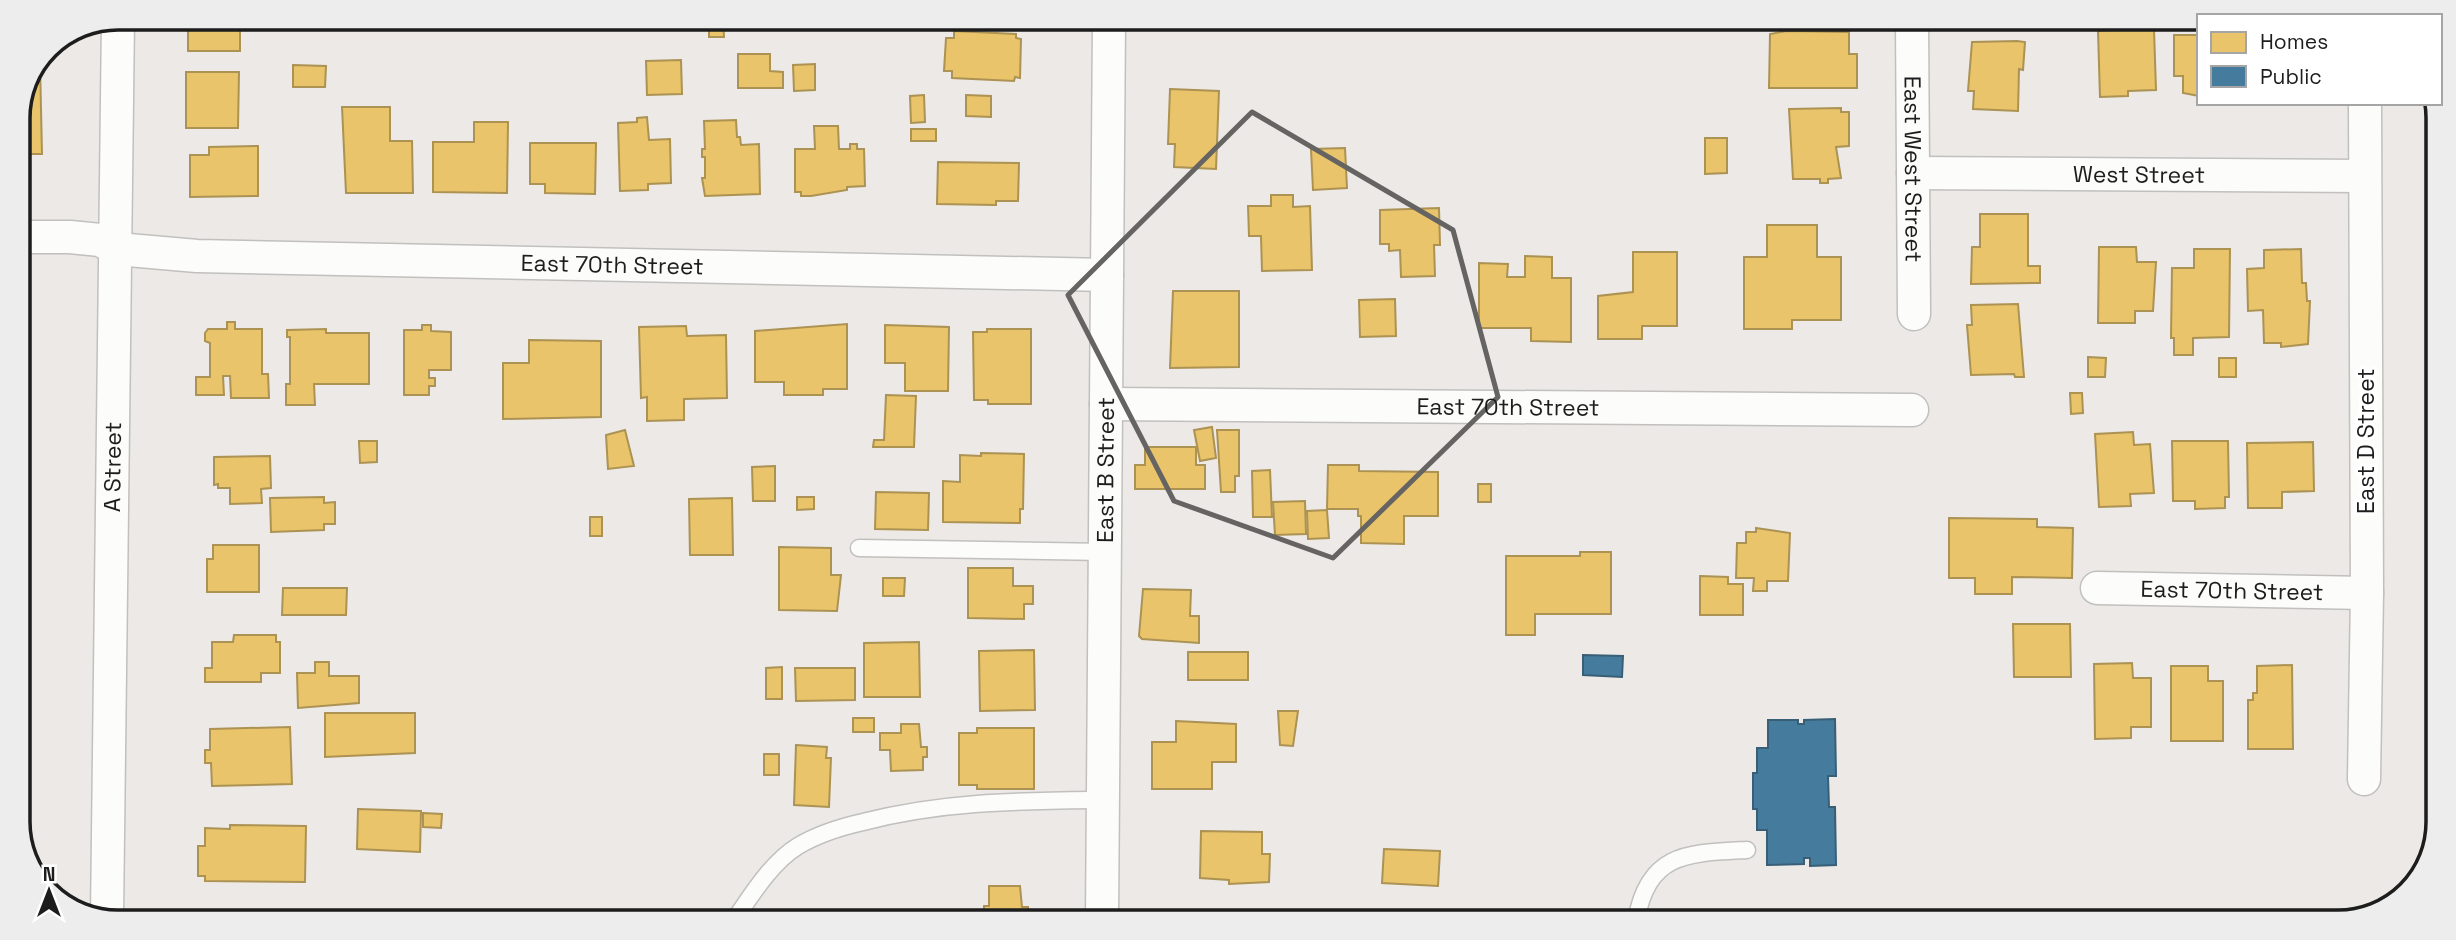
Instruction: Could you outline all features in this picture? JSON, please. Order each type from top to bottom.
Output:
[{"type":"street","name":"A Street","points":[[107,909],[118,30]]},
{"type":"street","name":"East B Street","points":[[1102,910],[1110,30]]},
{"type":"street","name":"East West Street","points":[[1912,30],[1913,314]]},
{"type":"street","name":"East D Street","points":[[2364,779],[2367,593],[2365,105]]},
{"type":"street","name":"West Street","points":[[1913,173],[2364,176]]},
{"type":"street","name":"East 70th Street","points":[[30,237],[100,240],[117,248],[197,256],[1107,275]]},
{"type":"street","name":"East 70th Street","points":[[1106,404],[1912,410]]},
{"type":"street","name":"East 70th Street","points":[[2097,588],[2367,593]]},
{"type":"lane","points":[[859,548],[1105,552]]},
{"type":"lane","points":[[742,910],[767,875],[797,846],[835,829],[902,812],[984,801],[1103,800]]},
{"type":"lane","points":[[1639,910],[1646,883],[1667,862],[1700,852],[1747,850]]},
{"type":"highlighted area","points":[[1252,112],[1453,230],[1498,397],[1333,558],[1174,501],[1068,295]]},
{"type":"building: Homes","points":[[188,30],[240,30],[240,51],[188,51]]},
{"type":"building: Homes","points":[[709,30],[724,30],[724,37],[709,37]]},
{"type":"building: Homes","points":[[2154,30],[2156,90],[2128,91],[2128,96],[2100,97],[2098,31]]},
{"type":"building: Homes","points":[[954,31],[1016,34],[1016,38],[1021,39],[1020,78],[1015,77],[1014,81],[952,78],[952,71],[944,71],[946,38],[954,38]]},
{"type":"building: Homes","points":[[1787,31],[1849,32],[1849,54],[1857,54],[1857,88],[1769,88],[1770,34]]},
{"type":"building: Homes","points":[[2174,35],[2197,35],[2197,96],[2183,93],[2183,76],[2174,76]]},
{"type":"building: Homes","points":[[1972,42],[2025,42],[2023,70],[2019,69],[2018,111],[1973,109],[1974,91],[1968,91]]},
{"type":"building: Homes","points":[[738,54],[770,54],[770,71],[783,72],[783,88],[738,88]]},
{"type":"building: Homes","points":[[681,60],[682,94],[647,95],[646,61]]},
{"type":"building: Homes","points":[[815,64],[815,90],[794,91],[793,65]]},
{"type":"building: Homes","points":[[293,65],[326,66],[325,87],[293,87]]},
{"type":"building: Homes","points":[[186,72],[239,72],[238,128],[186,128]]},
{"type":"building: Homes","points":[[40,77],[42,154],[30,154],[31,101]]},
{"type":"building: Homes","points":[[1170,89],[1219,91],[1216,169],[1174,167],[1175,144],[1168,144]]},
{"type":"building: Homes","points":[[924,95],[925,122],[911,123],[910,96]]},
{"type":"building: Homes","points":[[966,95],[991,96],[991,117],[966,116]]},
{"type":"building: Homes","points":[[342,107],[390,107],[390,141],[412,141],[413,193],[346,193]]},
{"type":"building: Homes","points":[[1841,108],[1841,112],[1849,112],[1849,146],[1836,147],[1841,178],[1828,179],[1828,183],[1820,183],[1820,179],[1793,179],[1789,109]]},
{"type":"building: Homes","points":[[647,117],[649,140],[670,139],[671,183],[648,184],[648,190],[620,191],[618,123],[637,122],[637,118]]},
{"type":"building: Homes","points":[[736,120],[737,137],[740,137],[741,145],[759,144],[760,194],[705,196],[702,178],[705,178],[705,157],[702,157],[702,149],[705,149],[704,121]]},
{"type":"building: Homes","points":[[474,122],[508,122],[507,193],[433,192],[433,142],[474,142]]},
{"type":"building: Homes","points":[[814,126],[838,126],[839,149],[850,149],[850,144],[857,144],[857,149],[864,149],[865,186],[847,187],[847,190],[811,196],[801,196],[801,192],[795,192],[795,149],[815,149]]},
{"type":"building: Homes","points":[[911,129],[936,129],[936,141],[911,141]]},
{"type":"building: Homes","points":[[1705,138],[1727,138],[1727,173],[1705,174]]},
{"type":"building: Homes","points":[[530,143],[596,143],[595,194],[545,193],[545,184],[530,184]]},
{"type":"building: Homes","points":[[258,146],[258,196],[190,197],[190,155],[209,155],[209,147]]},
{"type":"building: Homes","points":[[1345,148],[1347,188],[1313,190],[1311,149]]},
{"type":"building: Homes","points":[[938,162],[1019,163],[1018,201],[996,201],[996,205],[937,204]]},
{"type":"building: Homes","points":[[1271,195],[1293,195],[1293,207],[1310,206],[1312,270],[1262,271],[1261,236],[1249,236],[1248,206],[1271,206]]},
{"type":"building: Homes","points":[[1439,208],[1440,245],[1434,245],[1435,276],[1401,277],[1400,250],[1389,251],[1389,244],[1380,244],[1380,210]]},
{"type":"building: Homes","points":[[1980,214],[2028,214],[2028,266],[2040,266],[2040,283],[1971,284],[1972,247],[1980,247]]},
{"type":"building: Homes","points":[[1767,225],[1817,225],[1817,257],[1841,257],[1841,320],[1792,320],[1792,329],[1744,329],[1744,257],[1767,257]]},
{"type":"building: Homes","points":[[2099,247],[2136,247],[2137,262],[2156,262],[2153,311],[2135,311],[2135,323],[2098,323]]},
{"type":"building: Homes","points":[[2194,249],[2230,249],[2229,337],[2193,338],[2193,355],[2174,355],[2174,338],[2171,338],[2172,268],[2194,268]]},
{"type":"building: Homes","points":[[2301,249],[2302,283],[2306,283],[2307,301],[2310,301],[2308,344],[2281,347],[2281,343],[2264,343],[2263,310],[2248,311],[2247,269],[2264,268],[2264,250]]},
{"type":"building: Homes","points":[[1633,252],[1677,252],[1677,326],[1642,326],[1642,339],[1598,339],[1598,296],[1633,292]]},
{"type":"building: Homes","points":[[1525,256],[1552,257],[1552,278],[1571,278],[1571,342],[1531,341],[1531,328],[1479,328],[1479,263],[1508,264],[1507,277],[1525,277]]},
{"type":"building: Homes","points":[[1173,291],[1239,291],[1239,367],[1170,368]]},
{"type":"building: Homes","points":[[1395,299],[1396,336],[1360,337],[1359,300]]},
{"type":"building: Homes","points":[[2018,304],[2024,377],[2015,377],[2014,374],[1971,375],[1967,325],[1972,325],[1971,305]]},
{"type":"building: Homes","points":[[227,322],[235,322],[235,329],[262,329],[262,374],[268,374],[269,398],[231,398],[230,376],[223,376],[224,395],[196,395],[196,377],[210,377],[210,343],[205,341],[205,333],[208,329],[227,329]]},
{"type":"building: Homes","points":[[847,324],[847,389],[823,389],[823,395],[784,395],[784,382],[755,382],[755,331]]},
{"type":"building: Homes","points":[[422,325],[431,325],[431,331],[451,332],[451,370],[429,370],[429,378],[435,378],[435,386],[429,386],[429,395],[404,395],[404,330],[422,330]]},
{"type":"building: Homes","points":[[885,325],[949,327],[948,391],[905,391],[905,363],[885,363]]},
{"type":"building: Homes","points":[[686,326],[687,336],[726,335],[727,398],[684,399],[684,420],[647,421],[647,397],[641,398],[639,327]]},
{"type":"building: Homes","points":[[326,329],[326,333],[369,333],[369,384],[314,384],[315,405],[286,405],[286,384],[290,384],[290,337],[287,337],[287,330]]},
{"type":"building: Homes","points":[[987,329],[1031,329],[1031,404],[988,404],[988,400],[974,400],[973,332],[987,332]]},
{"type":"building: Homes","points":[[529,340],[601,341],[601,417],[503,419],[503,363],[529,363]]},
{"type":"building: Homes","points":[[2088,357],[2106,358],[2105,377],[2088,377]]},
{"type":"building: Homes","points":[[2219,358],[2236,358],[2236,377],[2219,377]]},
{"type":"building: Homes","points":[[2070,393],[2082,393],[2083,413],[2071,414]]},
{"type":"building: Homes","points":[[886,395],[916,396],[914,447],[873,447],[874,440],[884,440]]},
{"type":"building: Homes","points":[[1212,427],[1216,458],[1200,461],[1194,430]]},
{"type":"building: Homes","points":[[625,430],[634,466],[608,469],[606,435]]},
{"type":"building: Homes","points":[[1217,430],[1239,430],[1239,476],[1235,476],[1235,492],[1221,492]]},
{"type":"building: Homes","points":[[2133,432],[2134,445],[2150,444],[2154,493],[2130,494],[2131,506],[2099,507],[2095,434]]},
{"type":"building: Homes","points":[[359,441],[377,441],[377,462],[360,463]]},
{"type":"building: Homes","points":[[2172,441],[2228,441],[2229,497],[2225,497],[2225,508],[2195,509],[2195,501],[2173,501]]},
{"type":"building: Homes","points":[[2313,442],[2314,491],[2282,492],[2282,508],[2248,508],[2247,443]]},
{"type":"building: Homes","points":[[1145,447],[1196,447],[1196,465],[1205,465],[1205,489],[1135,489],[1135,465],[1145,465]]},
{"type":"building: Homes","points":[[981,453],[1024,454],[1023,509],[1020,509],[1020,523],[943,522],[943,481],[960,482],[960,455],[981,456]]},
{"type":"building: Homes","points":[[270,456],[271,488],[261,489],[262,503],[230,504],[230,488],[218,488],[218,484],[214,485],[214,457]]},
{"type":"building: Homes","points":[[1328,465],[1359,465],[1359,471],[1438,472],[1438,516],[1404,516],[1404,544],[1361,543],[1361,516],[1358,516],[1358,509],[1327,509]]},
{"type":"building: Homes","points":[[775,466],[775,501],[753,501],[752,467]]},
{"type":"building: Homes","points":[[1270,470],[1272,517],[1253,517],[1252,471]]},
{"type":"building: Homes","points":[[1478,484],[1491,484],[1491,502],[1478,502]]},
{"type":"building: Homes","points":[[876,492],[929,493],[928,530],[875,529]]},
{"type":"building: Homes","points":[[324,497],[324,503],[335,502],[335,524],[324,524],[324,530],[271,532],[270,498]]},
{"type":"building: Homes","points":[[797,497],[814,497],[814,509],[797,510]]},
{"type":"building: Homes","points":[[732,498],[733,555],[690,555],[689,499]]},
{"type":"building: Homes","points":[[1305,501],[1306,534],[1275,535],[1273,502]]},
{"type":"building: Homes","points":[[1327,510],[1329,538],[1308,539],[1307,511]]},
{"type":"building: Homes","points":[[590,517],[602,517],[602,536],[590,536]]},
{"type":"building: Homes","points":[[1949,518],[2037,519],[2037,527],[2073,528],[2072,578],[2012,577],[2012,594],[1975,594],[1975,578],[1949,578]]},
{"type":"building: Homes","points":[[1756,528],[1790,533],[1788,581],[1767,581],[1767,591],[1753,591],[1754,578],[1736,578],[1737,543],[1746,543],[1746,532],[1756,532]]},
{"type":"building: Homes","points":[[213,545],[259,545],[259,592],[207,592],[207,559],[213,559]]},
{"type":"building: Homes","points":[[779,547],[831,548],[831,575],[841,575],[837,611],[779,610]]},
{"type":"building: Homes","points":[[1580,552],[1611,552],[1611,614],[1535,614],[1535,635],[1506,635],[1506,556],[1580,556]]},
{"type":"building: Homes","points":[[968,568],[1013,568],[1013,586],[1033,586],[1033,604],[1024,604],[1024,619],[968,618]]},
{"type":"building: Homes","points":[[1700,576],[1728,577],[1728,584],[1743,584],[1743,615],[1700,615]]},
{"type":"building: Homes","points":[[883,578],[905,578],[904,596],[883,596]]},
{"type":"building: Homes","points":[[283,588],[347,588],[346,615],[282,615]]},
{"type":"building: Homes","points":[[1143,589],[1191,590],[1190,616],[1199,616],[1199,643],[1142,639],[1139,636]]},
{"type":"building: Homes","points":[[2013,624],[2070,624],[2071,677],[2014,677]]},
{"type":"building: Homes","points":[[234,635],[276,635],[276,642],[280,642],[280,673],[261,673],[261,682],[205,682],[205,668],[212,668],[212,642],[233,642]]},
{"type":"building: Homes","points":[[919,642],[920,697],[864,697],[864,643]]},
{"type":"building: Homes","points":[[1034,650],[1035,710],[980,711],[979,651]]},
{"type":"building: Homes","points":[[1188,652],[1248,652],[1248,680],[1188,680]]},
{"type":"building: Homes","points":[[315,662],[329,662],[329,676],[359,676],[359,703],[298,708],[297,673],[315,673]]},
{"type":"building: Homes","points":[[2132,663],[2133,678],[2151,678],[2151,727],[2131,727],[2131,738],[2095,739],[2094,664]]},
{"type":"building: Homes","points":[[2292,665],[2293,749],[2248,749],[2248,700],[2253,700],[2253,693],[2257,693],[2257,666]]},
{"type":"building: Homes","points":[[2171,666],[2208,666],[2208,681],[2223,681],[2223,741],[2171,741]]},
{"type":"building: Homes","points":[[782,667],[782,699],[766,699],[766,668]]},
{"type":"building: Homes","points":[[795,668],[855,668],[855,700],[796,701]]},
{"type":"building: Homes","points":[[1278,711],[1298,711],[1293,746],[1280,745]]},
{"type":"building: Homes","points":[[325,713],[415,713],[415,753],[325,757]]},
{"type":"building: Homes","points":[[853,718],[874,718],[874,732],[853,732]]},
{"type":"building: Homes","points":[[1176,721],[1236,724],[1236,762],[1212,762],[1212,789],[1152,789],[1152,742],[1176,742]]},
{"type":"building: Homes","points":[[901,724],[919,724],[921,747],[927,747],[927,757],[923,757],[923,770],[891,771],[890,750],[880,750],[880,733],[901,733]]},
{"type":"building: Homes","points":[[290,727],[292,784],[212,786],[211,763],[205,763],[205,750],[210,750],[210,729]]},
{"type":"building: Homes","points":[[977,728],[1034,728],[1034,789],[977,789],[977,785],[959,785],[959,733],[977,733]]},
{"type":"building: Homes","points":[[796,745],[827,747],[826,758],[831,758],[829,807],[794,805]]},
{"type":"building: Homes","points":[[764,754],[779,754],[779,775],[764,775]]},
{"type":"building: Homes","points":[[358,809],[421,811],[420,852],[357,849]]},
{"type":"building: Homes","points":[[423,813],[442,814],[441,828],[423,827]]},
{"type":"building: Homes","points":[[230,825],[306,826],[305,882],[205,881],[205,876],[198,876],[198,846],[205,846],[205,828],[230,829]]},
{"type":"building: Homes","points":[[1201,831],[1262,832],[1262,854],[1270,854],[1269,882],[1229,884],[1229,880],[1200,878]]},
{"type":"building: Homes","points":[[1384,849],[1440,851],[1438,886],[1382,883]]},
{"type":"building: Homes","points":[[989,886],[1020,886],[1022,907],[1028,907],[1028,910],[984,910],[984,906],[989,906]]},
{"type":"building: Public","points":[[1583,655],[1623,656],[1622,677],[1583,675]]},
{"type":"building: Public","points":[[1835,719],[1836,776],[1828,776],[1829,807],[1835,807],[1836,865],[1810,866],[1810,858],[1804,858],[1804,864],[1767,865],[1767,830],[1757,830],[1757,809],[1753,809],[1753,773],[1757,773],[1757,748],[1768,748],[1768,720],[1798,720],[1798,724],[1804,724],[1804,720]]}]
